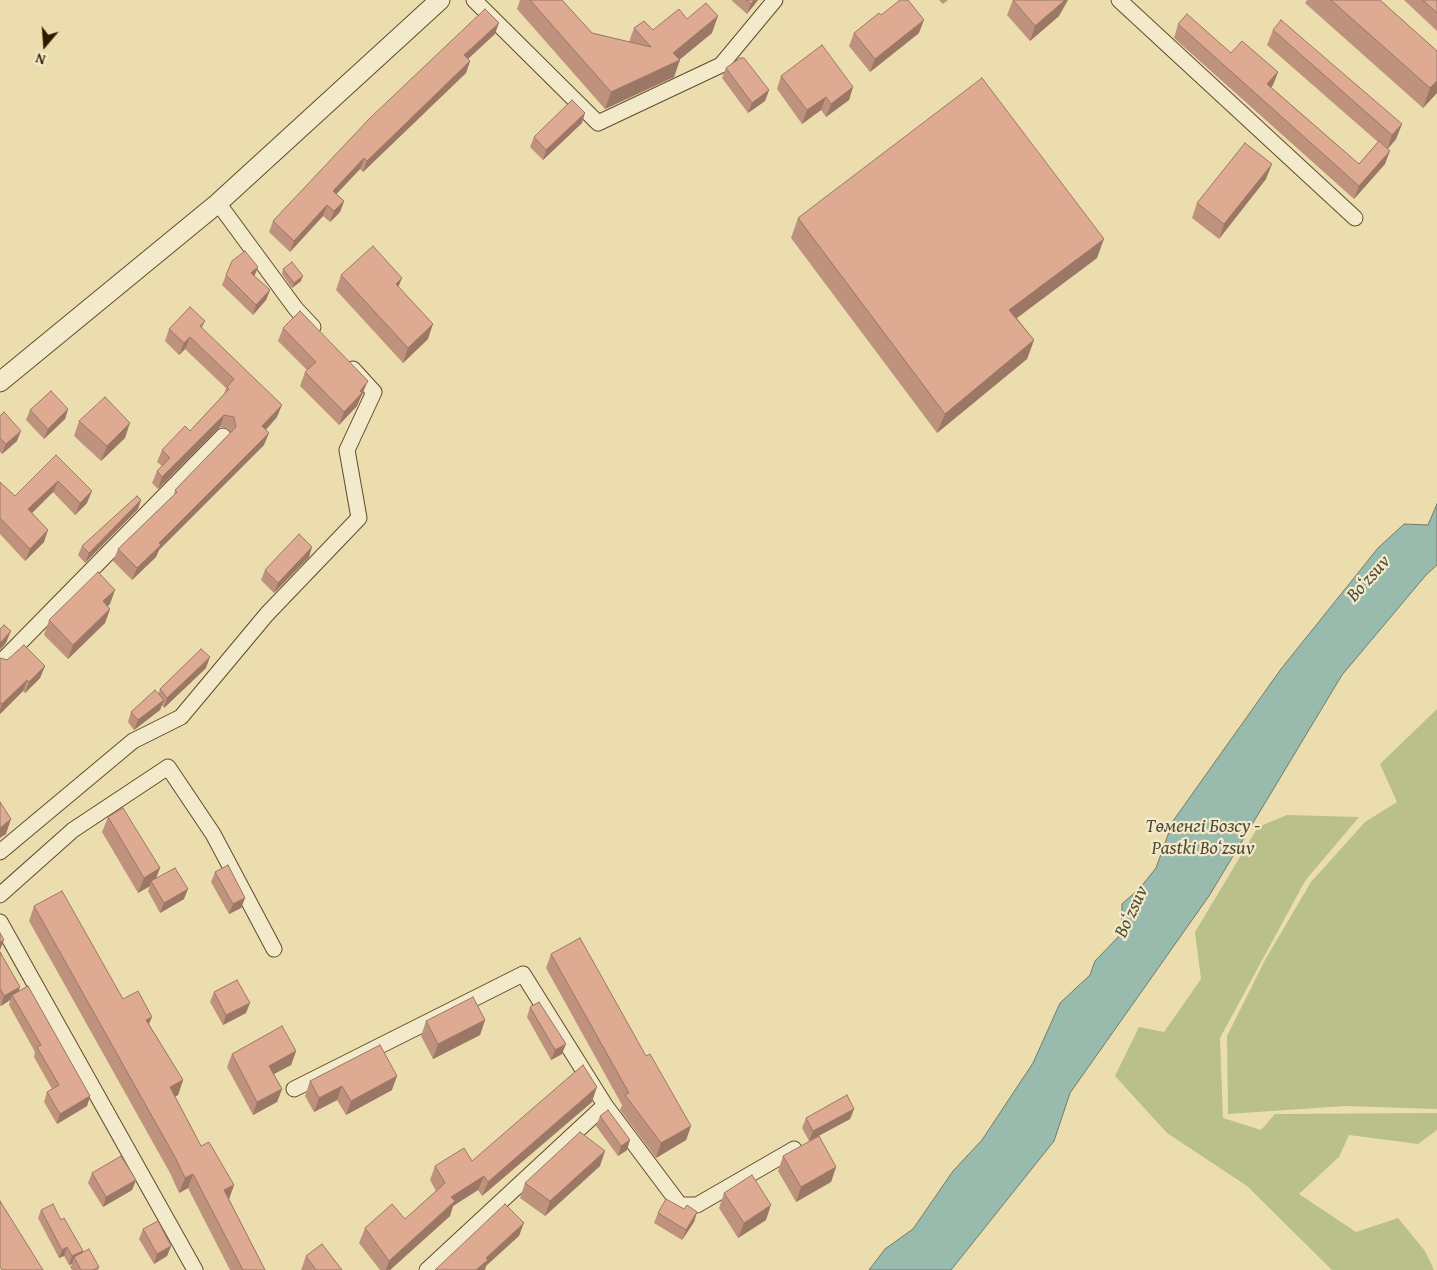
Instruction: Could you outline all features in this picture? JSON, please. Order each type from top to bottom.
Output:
[{"type":"street","points":[[0,382],[218,203],[440,0]]},
{"type":"street","points":[[474,0],[598,123],[720,65],[775,0]]},
{"type":"street","points":[[1120,0],[1354,218]]},
{"type":"street","points":[[218,203],[296,308],[322,336]]},
{"type":"street","points":[[0,852],[133,741],[181,717],[267,614],[359,518],[347,450],[374,392],[341,357]]},
{"type":"street","points":[[0,663],[223,436]]},
{"type":"street","points":[[0,894],[72,830],[168,767],[213,834],[274,949]]},
{"type":"street","points":[[0,922],[195,1270]]},
{"type":"street","points":[[294,1089],[524,974],[606,1105],[680,1205],[697,1205],[794,1149]]},
{"type":"street","points":[[427,1270],[606,1105]]},
{"type":"green space","points":[[1437,709],[1437,1109],[1345,1106],[1228,1114],[1227,1036],[1265,960],[1311,882],[1365,822],[1397,802],[1380,764]]},
{"type":"green space","points":[[1287,815],[1359,817],[1305,881],[1220,1038],[1223,1118],[1261,1130],[1275,1114],[1437,1113],[1437,1130],[1418,1144],[1349,1135],[1339,1157],[1299,1194],[1356,1232],[1398,1218],[1425,1251],[1434,1270],[1332,1270],[1247,1186],[1167,1133],[1115,1076],[1139,1027],[1164,1032],[1201,979],[1195,932],[1258,827]]},
{"type":"water","name":"Төменгі Бозсу - Pastki Boʻzsuv","points":[[1437,504],[1437,565],[1426,575],[1342,675],[1209,896],[1070,1093],[1054,1141],[951,1270],[869,1270],[885,1249],[913,1229],[953,1171],[982,1140],[1033,1063],[1060,1003],[1090,975],[1095,961],[1122,933],[1122,904],[1140,888],[1156,868],[1173,821],[1281,669],[1378,548],[1404,524],[1428,525]]},
{"type":"building","points":[[530,0],[562,0],[592,33],[651,47],[634,28],[644,21],[653,30],[679,9],[687,19],[706,3],[718,16],[673,53],[680,60],[611,92]]},
{"type":"building","points":[[746,0],[754,0],[751,4]]},
{"type":"building","points":[[900,0],[908,0],[924,20],[875,59],[854,33],[879,13],[881,15]]},
{"type":"building","points":[[1013,0],[1065,0],[1035,26]]},
{"type":"building","points":[[1331,0],[1380,0],[1437,51],[1437,81],[1430,88]]},
{"type":"building","points":[[1423,0],[1437,0],[1437,13]]},
{"type":"building","points":[[485,9],[499,23],[464,55],[470,61],[367,161],[364,158],[333,191],[344,201],[334,211],[327,205],[294,241],[273,221],[370,118]]},
{"type":"building","points":[[1187,14],[1231,53],[1242,41],[1278,72],[1267,84],[1359,164],[1379,141],[1390,151],[1359,186],[1178,24]]},
{"type":"building","points":[[1281,20],[1402,124],[1392,135],[1273,30]]},
{"type":"building","points":[[822,45],[853,87],[831,104],[826,97],[807,110],[781,76]]},
{"type":"building","points":[[740,58],[744,58],[769,90],[752,103],[726,68]]},
{"type":"building","points":[[982,78],[1104,239],[1009,310],[1034,340],[945,414],[798,218]]},
{"type":"building","points":[[572,100],[585,113],[546,150],[534,137]]},
{"type":"building","points":[[1245,143],[1272,164],[1224,224],[1197,203]]},
{"type":"building","points":[[373,246],[402,278],[396,284],[433,324],[408,348],[341,275]]},
{"type":"building","points":[[245,251],[258,267],[251,273],[270,290],[256,305],[226,275],[232,261]]},
{"type":"building","points":[[292,262],[303,276],[294,283],[283,269]]},
{"type":"building","points":[[190,307],[205,321],[200,326],[282,405],[262,426],[269,433],[159,543],[161,545],[137,568],[118,549],[177,492],[175,490],[236,427],[234,417],[224,415],[162,477],[157,471],[170,458],[162,450],[185,426],[190,431],[229,389],[227,387],[234,379],[190,337],[184,343],[169,329]]},
{"type":"building","points":[[300,311],[368,381],[360,391],[362,393],[344,412],[305,372],[316,362],[283,328]]},
{"type":"building","points":[[51,391],[68,409],[48,429],[30,410]]},
{"type":"building","points":[[105,397],[130,423],[107,446],[79,421]]},
{"type":"building","points":[[4,412],[21,431],[6,444],[0,438],[0,416]]},
{"type":"building","points":[[56,455],[92,491],[80,503],[58,481],[28,509],[48,530],[30,549],[0,518],[0,482],[15,496]]},
{"type":"building","points":[[137,496],[141,500],[89,553],[82,546]]},
{"type":"building","points":[[299,534],[312,547],[278,583],[265,570]]},
{"type":"building","points":[[98,572],[115,590],[103,601],[110,609],[73,645],[49,620]]},
{"type":"building","points":[[4,625],[11,631],[0,643],[0,629]]},
{"type":"building","points":[[24,645],[45,666],[2,704],[0,702],[0,658],[7,660]]},
{"type":"building","points":[[201,649],[210,657],[167,698],[160,689]]},
{"type":"building","points":[[155,690],[164,700],[138,720],[131,712]]},
{"type":"building","points":[[0,802],[11,819],[0,828]]},
{"type":"building","points":[[123,808],[160,868],[144,878],[108,817]]},
{"type":"building","points":[[228,865],[245,898],[233,904],[215,872]]},
{"type":"building","points":[[175,868],[188,889],[164,903],[151,881]]},
{"type":"building","points":[[62,891],[123,999],[138,991],[152,1017],[146,1020],[183,1080],[170,1087],[201,1146],[209,1142],[234,1185],[224,1190],[265,1270],[243,1270],[193,1174],[185,1178],[34,906]]},
{"type":"building","points":[[0,933],[4,940],[0,942]]},
{"type":"building","points":[[580,938],[646,1056],[650,1054],[691,1126],[661,1143],[625,1095],[629,1093],[551,954]]},
{"type":"building","points":[[0,952],[20,987],[4,996],[0,988]]},
{"type":"building","points":[[237,980],[250,1003],[226,1015],[214,992]]},
{"type":"building","points":[[28,986],[90,1096],[60,1114],[47,1092],[59,1085],[37,1047],[41,1045],[12,995]]},
{"type":"building","points":[[473,997],[485,1020],[438,1044],[426,1021]]},
{"type":"building","points":[[539,1002],[566,1044],[555,1050],[530,1007]]},
{"type":"building","points":[[282,1026],[296,1051],[269,1066],[282,1089],[257,1102],[232,1054]]},
{"type":"building","points":[[380,1045],[397,1076],[351,1101],[342,1086],[319,1098],[310,1081]]},
{"type":"building","points":[[583,1065],[597,1087],[488,1182],[484,1176],[451,1197],[455,1201],[389,1261],[365,1228],[392,1204],[405,1219],[445,1183],[435,1166],[464,1148],[472,1161]]},
{"type":"building","points":[[847,1095],[854,1109],[813,1131],[806,1118]]},
{"type":"building","points":[[608,1110],[630,1140],[621,1146],[600,1116]]},
{"type":"building","points":[[580,1132],[605,1151],[550,1201],[525,1183]]},
{"type":"building","points":[[819,1136],[836,1167],[801,1187],[783,1156]]},
{"type":"building","points":[[121,1156],[136,1180],[106,1197],[92,1173]]},
{"type":"building","points":[[752,1175],[771,1205],[744,1223],[724,1193]]},
{"type":"building","points":[[666,1199],[684,1209],[687,1205],[697,1212],[686,1230],[658,1213]]},
{"type":"building","points":[[0,1201],[43,1270],[2,1270],[0,1267]]},
{"type":"building","points":[[53,1204],[61,1220],[64,1218],[83,1251],[72,1256],[67,1247],[62,1250],[41,1210]]},
{"type":"building","points":[[505,1204],[524,1223],[486,1258],[488,1260],[476,1270],[435,1270]]},
{"type":"building","points":[[158,1221],[171,1246],[157,1254],[143,1229]]},
{"type":"building","points":[[322,1244],[342,1270],[316,1270],[306,1256]]},
{"type":"building","points":[[89,1249],[99,1267],[93,1270],[81,1270],[74,1257]]},
{"type":"water label","name":"Boʻzsuv","points":[[1369,579]]},
{"type":"water label","name":"Boʻzsuv","points":[[1132,912]]}]
